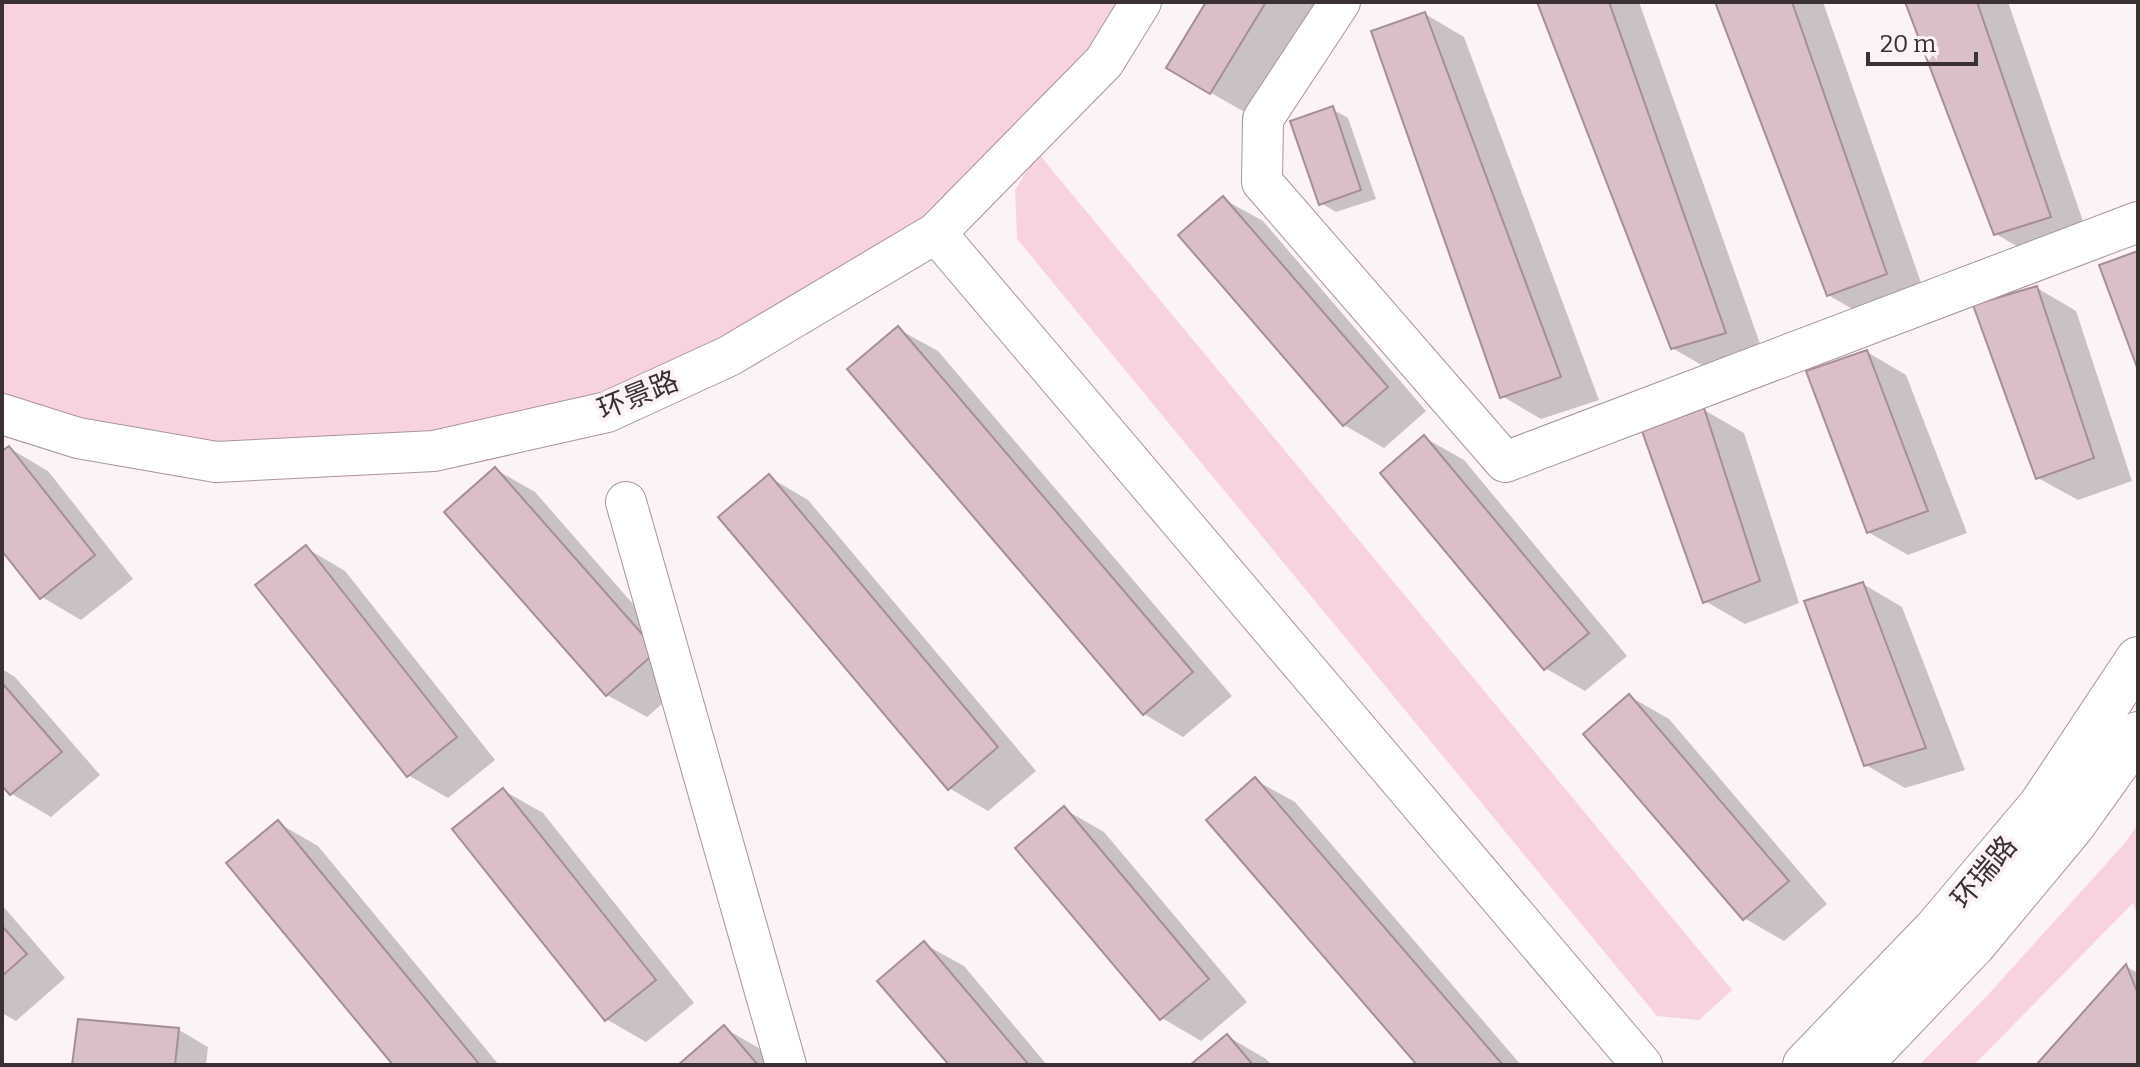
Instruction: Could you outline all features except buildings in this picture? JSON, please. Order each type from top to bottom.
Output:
[{"type":"main road","name":"环瑞路","points":[[1805,1065],[1936,929],[2041,805],[2138,659]]},
{"type":"main road","name":"环瑞路","points":[[1859,1065],[1974,944],[2073,825],[2138,734]]},
{"type":"street","name":"环景路","points":[[2,414],[78,438],[216,462],[434,451],[607,412],[729,356],[936,233],[1104,62],[1141,2]]},
{"type":"street","points":[[1340,2],[1263,119],[1262,182],[1505,462],[2138,222]]},
{"type":"street","points":[[936,233],[1642,1065]]},
{"type":"street","points":[[626,502],[786,1065]]},
{"type":"shaded area","points":[[2,2],[1141,2],[936,233],[607,412],[216,462],[2,414]]},
{"type":"shaded area","points":[[1038,153],[1732,990],[1699,1020],[1657,1016],[1017,239],[1015,190]]},
{"type":"shaded area","points":[[2138,824],[2138,918],[2133,903],[1974,1065],[1919,1065],[1986,997],[2125,843]]}]
